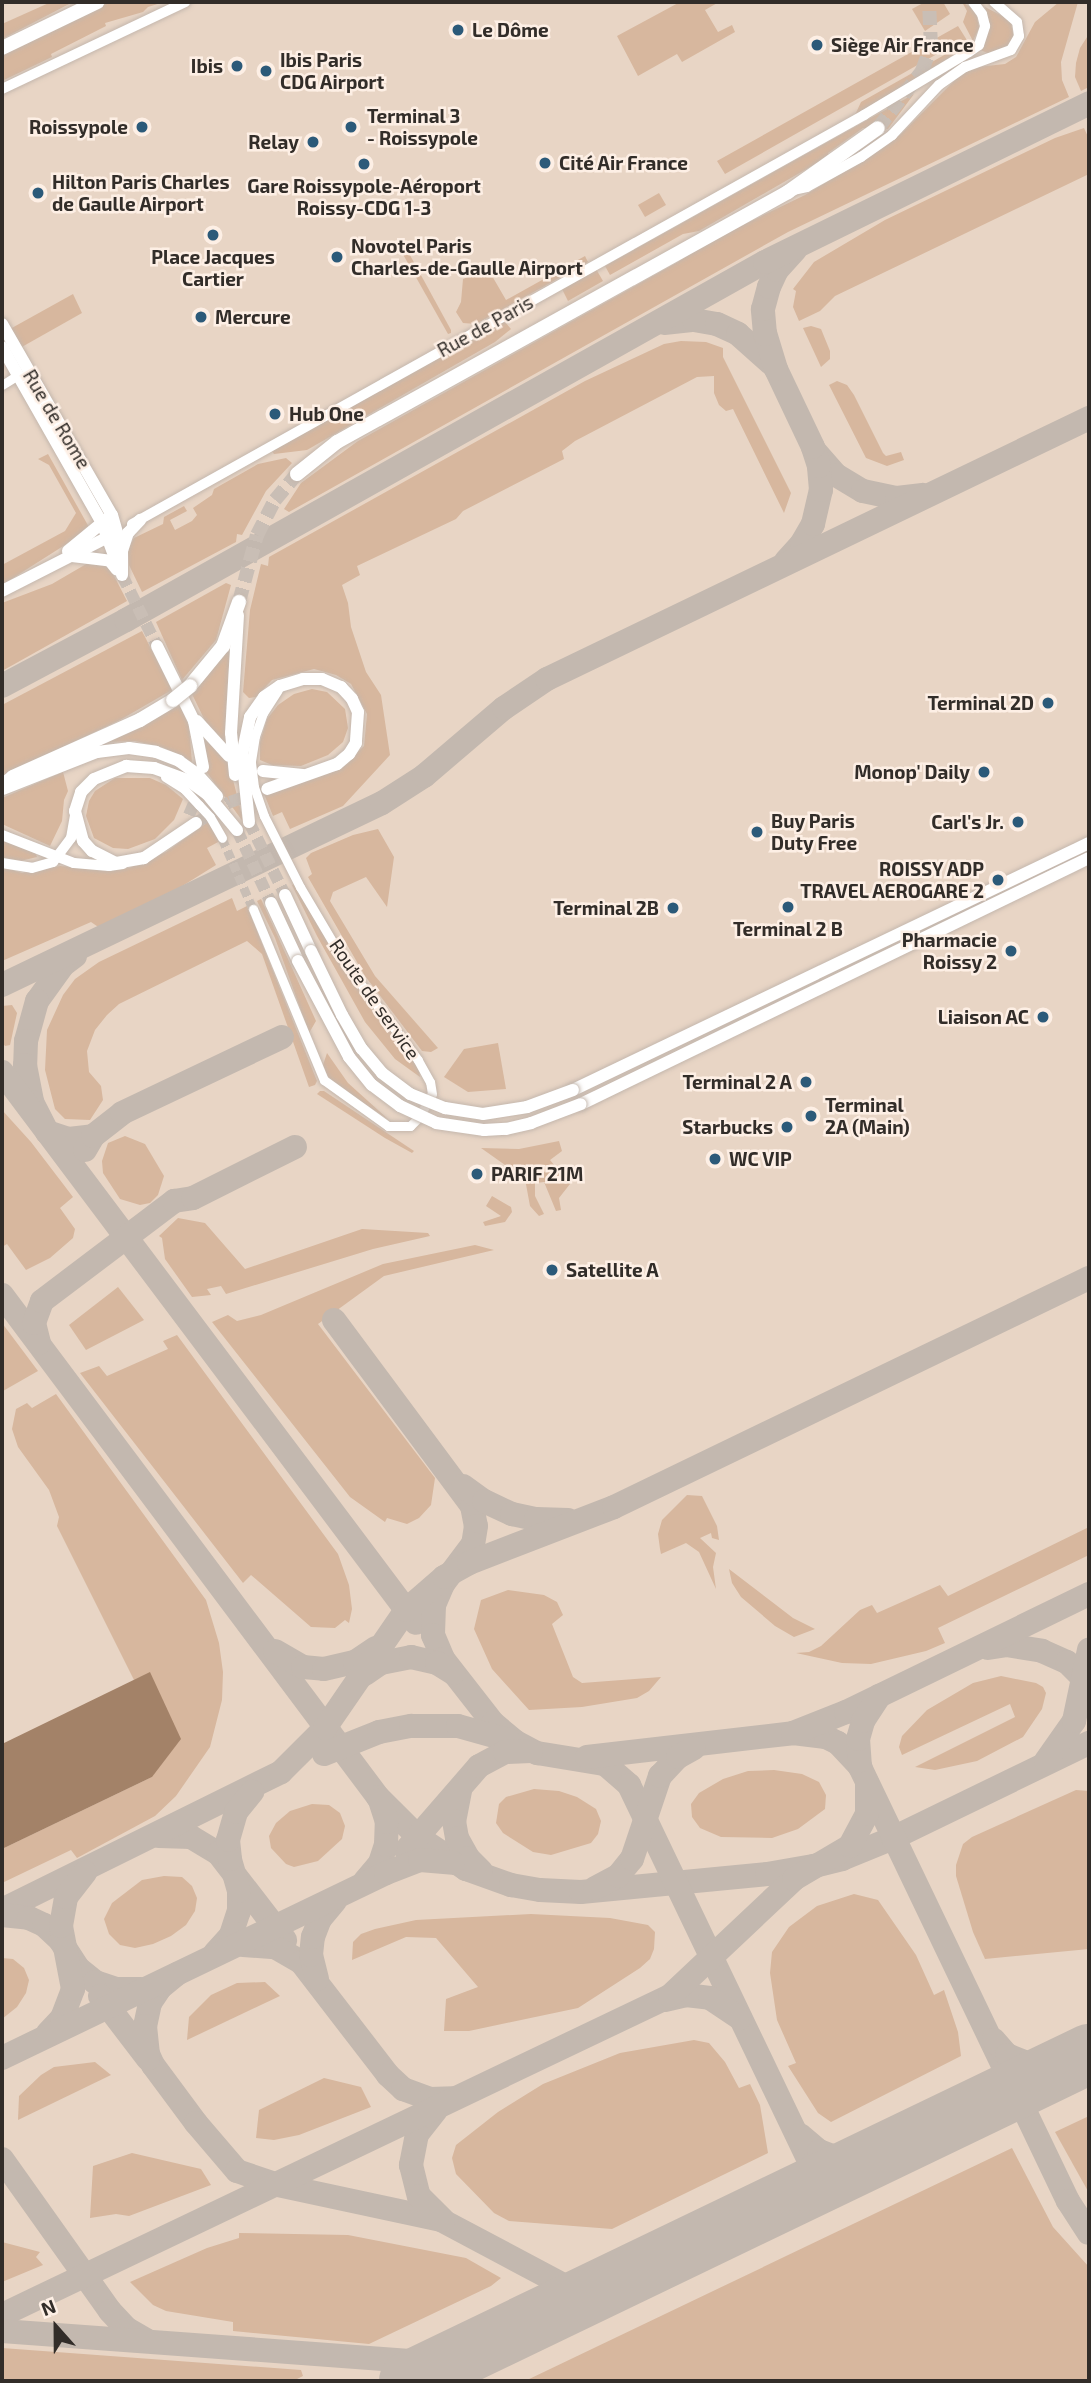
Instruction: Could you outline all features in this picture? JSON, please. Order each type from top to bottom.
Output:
[{"type":"main road","points":[[66,17],[83,2]]},
{"type":"main road","points":[[2,48],[97,2]]},
{"type":"main road","points":[[297,474],[337,442],[788,192],[852,150],[878,128]]},
{"type":"main road","name":"Rue de Rome","points":[[2,324],[107,519],[113,535]]},
{"type":"main road","name":"Rue de Rome","points":[[2,347],[107,519]]},
{"type":"main road","points":[[68,558],[67,551],[107,519]]},
{"type":"main road","points":[[122,575],[122,551],[128,533],[140,520]]},
{"type":"main road","points":[[113,535],[122,551]]},
{"type":"main road","points":[[2,591],[113,535]]},
{"type":"main road","points":[[113,535],[111,552],[122,575]]},
{"type":"main road","points":[[68,558],[110,561],[122,575]]},
{"type":"main road","points":[[2,788],[13,777],[179,702],[223,646],[239,601]]},
{"type":"main road","points":[[239,601],[231,733],[235,778],[249,822],[242,775],[244,736],[250,717],[264,697],[280,686],[303,679],[322,679],[341,687],[352,699],[358,712],[356,743],[337,764],[267,789]]},
{"type":"main road","points":[[157,646],[179,702],[201,743],[203,766]]},
{"type":"main road","points":[[179,702],[229,756]]},
{"type":"main road","points":[[2,788],[97,752],[129,748],[156,752],[179,761],[197,774],[212,789],[237,830],[207,794],[189,781],[154,768],[126,766],[94,779],[81,792],[75,811],[83,841],[92,851],[116,863],[129,863],[163,847],[193,819]]},
{"type":"main road","points":[[263,771],[283,775],[321,771]]},
{"type":"main road","points":[[285,895],[342,1016],[382,1073],[410,1094],[446,1108],[483,1114],[527,1107],[573,1090],[1089,843]]},
{"type":"main road","points":[[271,903],[330,1025],[349,1057],[372,1085],[400,1105],[436,1123],[458,1128],[506,1129],[580,1104],[1089,858]]},
{"type":"street","points":[[2,89],[186,2]]},
{"type":"street","name":"Rue de Paris","points":[[113,535],[852,121],[975,48],[983,36],[985,26],[982,13],[973,2]]},
{"type":"street","points":[[788,192],[807,187],[861,157],[892,135],[939,85],[965,67],[1005,55],[1011,50],[1019,36],[1017,22],[994,2]]},
{"type":"street","points":[[2,385],[18,376]]},
{"type":"street","name":"Route de service","points":[[253,909],[324,1080],[388,1126],[410,1126],[419,1117],[432,1094],[430,1082],[418,1060],[345,963],[300,887],[264,816],[254,788],[251,761],[255,736],[263,713],[280,686]]},
{"type":"street","points":[[126,766],[162,776],[184,789],[210,817],[222,838]]},
{"type":"street","points":[[2,863],[33,868],[58,858],[71,838],[75,811]]},
{"type":"street","points":[[2,835],[31,844],[58,858],[92,865],[129,863]]},
{"type":"shaded area","points":[[2,2],[1089,2],[1089,2381],[2,2381]]},
{"type":"shaded area","points":[[51,2],[73,2],[2,39],[2,24]]},
{"type":"shaded area","points":[[110,2],[164,2],[148,7],[143,12],[105,23],[106,26],[51,54],[52,57],[2,81],[2,53]]},
{"type":"shaded area","points":[[680,2],[719,2],[705,10],[718,32],[732,25],[735,32],[682,62],[677,54],[638,76],[617,36]]},
{"type":"shaded area","points":[[925,2],[943,2],[950,14],[925,31],[912,9]]},
{"type":"shaded area","points":[[962,2],[972,8],[977,17],[979,28],[973,41],[963,22],[967,11]]},
{"type":"shaded area","points":[[1059,2],[1078,2],[1061,62],[1062,80],[1069,97],[788,232],[289,512],[284,509],[301,483],[358,441],[678,262],[706,243],[805,195],[869,157],[901,134],[963,72],[977,67],[1005,64],[1016,57],[1035,22]]},
{"type":"shaded area","points":[[985,7],[1010,20],[1014,37],[1010,47],[990,54],[980,50],[990,24]]},
{"type":"shaded area","points":[[958,26],[970,45],[855,115],[861,102],[962,45],[960,41],[725,174],[717,161]]},
{"type":"shaded area","points":[[1089,34],[1089,87],[1081,91],[1075,77],[1076,63],[1080,48]]},
{"type":"shaded area","points":[[914,94],[888,129],[863,128],[828,153],[829,156],[699,231],[683,234],[610,275],[605,266]]},
{"type":"shaded area","points":[[1084,128],[1089,139],[1089,174],[835,296],[820,311],[799,321],[793,307],[796,291],[793,289],[814,262],[885,220],[1055,138]]},
{"type":"shaded area","points":[[659,193],[666,205],[645,217],[638,205]]},
{"type":"shaded area","points":[[405,246],[451,333],[448,334],[400,249]]},
{"type":"shaded area","points":[[585,256],[588,262],[476,324],[463,323],[456,312],[461,302],[463,279],[488,269],[506,300]]},
{"type":"shaded area","points":[[596,269],[603,281],[568,301],[562,289]]},
{"type":"shaded area","points":[[73,294],[82,313],[20,348],[10,329]]},
{"type":"shaded area","points":[[504,321],[511,329],[495,342],[307,450],[274,454],[272,451]]},
{"type":"shaded area","points":[[811,326],[821,329],[830,351],[830,359],[821,367],[803,328]]},
{"type":"shaded area","points":[[681,341],[706,342],[723,348],[723,357],[791,493],[784,513],[733,409],[726,411],[719,405],[714,393],[714,376],[697,377],[575,441],[562,451],[564,459],[463,511],[456,519],[357,566],[360,575],[342,585],[351,627],[366,672],[381,695],[390,755],[343,806],[290,829],[282,812],[273,816],[264,794],[341,768],[364,746],[367,714],[351,684],[336,675],[314,669],[272,680],[256,697],[249,698],[243,692],[250,610],[261,564],[268,566],[269,557],[585,381],[664,344]]},
{"type":"shaded area","points":[[837,381],[847,385],[854,395],[883,453],[886,456],[901,452],[904,460],[887,466],[866,458],[829,385]]},
{"type":"shaded area","points":[[48,454],[90,529],[2,585],[2,565],[65,531],[76,513],[49,465],[38,459]]},
{"type":"shaded area","points":[[286,458],[292,463],[266,491],[242,535],[237,534],[236,542],[142,592],[129,565],[128,549],[134,538],[163,524],[164,517],[184,506],[187,511],[170,520],[175,530],[192,521],[197,515],[193,508],[212,495],[214,489],[258,464]]},
{"type":"shaded area","points":[[88,563],[109,566],[127,601],[2,671],[2,603],[52,584]]},
{"type":"shaded area","points":[[226,583],[231,585],[216,640],[182,680],[156,622]]},
{"type":"shaded area","points":[[142,631],[172,690],[120,720],[2,776],[2,705]]},
{"type":"shaded area","points":[[231,638],[226,710],[228,745],[208,727],[191,692]]},
{"type":"shaded area","points":[[312,689],[327,692],[345,709],[348,728],[343,742],[328,755],[301,766],[272,765],[260,760],[260,742],[267,719],[278,705],[294,694]]},
{"type":"shaded area","points":[[178,702],[189,726],[192,762],[162,747],[135,741],[107,742]]},
{"type":"shaded area","points":[[206,740],[228,760],[244,823],[205,770],[203,742]]},
{"type":"shaded area","points":[[63,772],[68,791],[64,800],[62,821],[50,846],[2,824],[2,798]]},
{"type":"shaded area","points":[[115,778],[150,778],[166,785],[183,799],[174,820],[155,839],[128,849],[113,848],[94,838],[86,816],[89,801],[95,791]]},
{"type":"shaded area","points":[[208,822],[220,841],[207,848],[216,865],[107,933],[91,922],[2,961],[2,867],[22,873],[60,866],[110,870],[129,868],[166,852]]},
{"type":"shaded area","points":[[378,829],[394,857],[387,907],[366,877],[333,892],[330,901],[375,976],[438,1048],[431,1052],[422,1051],[365,976],[308,877],[312,874],[306,858],[311,853],[353,835]]},
{"type":"shaded area","points":[[2,838],[35,852],[37,857],[16,862],[2,857]]},
{"type":"shaded area","points":[[295,884],[336,955],[419,1068],[420,1077],[395,1059],[365,1022],[317,936],[292,885]]},
{"type":"shaded area","points":[[232,898],[237,911],[247,906],[317,1081],[315,1085],[309,1087],[262,954],[247,941],[119,1004],[107,1015],[95,1030],[87,1051],[89,1072],[101,1086],[103,1100],[90,1120],[65,1119],[55,1109],[45,1070],[47,1030],[63,995],[75,979],[99,962]]},
{"type":"shaded area","points":[[261,899],[316,1021],[309,1033],[275,938],[257,901]]},
{"type":"shaded area","points":[[12,1005],[17,1013],[10,1045],[5,1046],[2,1042],[2,1006]]},
{"type":"shaded area","points":[[498,1043],[506,1089],[468,1092],[444,1077],[464,1049]]},
{"type":"shaded area","points":[[327,1053],[348,1083],[389,1120],[330,1081],[322,1068]]},
{"type":"shaded area","points":[[324,1091],[414,1151],[412,1153],[385,1138],[317,1094]]},
{"type":"shaded area","points":[[2,1110],[31,1142],[73,1197],[60,1208],[75,1229],[73,1238],[50,1258],[26,1270],[7,1244],[2,1247]]},
{"type":"shaded area","points":[[125,1136],[145,1144],[164,1176],[158,1195],[150,1203],[140,1205],[120,1199],[103,1173],[102,1161],[108,1143]]},
{"type":"shaded area","points":[[559,1141],[562,1151],[550,1160],[570,1184],[559,1198],[561,1210],[556,1211],[544,1182],[535,1183],[535,1196],[544,1214],[539,1216],[530,1206],[525,1179],[481,1148],[519,1149]]},
{"type":"shaded area","points":[[492,1196],[511,1207],[512,1212],[505,1222],[485,1226],[483,1222],[501,1216],[486,1206]]},
{"type":"shaded area","points":[[178,1218],[205,1223],[245,1269],[362,1229],[428,1233],[430,1236],[373,1249],[226,1294],[221,1286],[207,1289],[211,1295],[192,1297],[165,1259],[162,1238],[159,1236]]},
{"type":"shaded area","points":[[475,1245],[494,1250],[384,1276],[318,1324],[435,1478],[431,1505],[419,1518],[407,1524],[387,1518],[385,1522],[350,1497],[212,1322],[228,1315],[237,1321],[261,1315],[383,1264]]},
{"type":"shaded area","points":[[118,1287],[144,1320],[86,1350],[69,1325]]},
{"type":"shaded area","points":[[2,1323],[38,1371],[3,1391],[2,1391]]},
{"type":"shaded area","points":[[177,1335],[338,1554],[349,1585],[352,1609],[349,1623],[345,1620],[335,1628],[311,1627],[251,1575],[243,1583],[80,1373],[99,1366],[107,1376],[168,1349],[163,1341]]},
{"type":"shaded area","points":[[56,1394],[206,1600],[219,1643],[223,1672],[222,1700],[210,1747],[176,1796],[155,1816],[77,1858],[71,1850],[2,1883],[2,1849],[152,1777],[150,1673],[134,1680],[57,1526],[59,1517],[49,1490],[18,1447],[12,1429],[16,1409],[27,1403],[32,1408]]},
{"type":"shaded area","points":[[687,1495],[702,1496],[717,1526],[719,1540],[712,1538],[711,1533],[700,1538],[716,1553],[713,1567],[716,1589],[699,1552],[686,1543],[661,1554],[658,1534],[662,1520]]},
{"type":"shaded area","points":[[1089,1527],[1089,1555],[938,1628],[945,1643],[926,1651],[871,1664],[842,1663],[796,1653],[809,1652],[821,1646],[860,1610],[872,1605],[877,1613],[940,1585],[948,1596]]},
{"type":"shaded area","points":[[729,1569],[793,1618],[815,1629],[794,1637],[775,1626],[741,1597],[732,1583]]},
{"type":"shaded area","points":[[508,1590],[544,1595],[557,1602],[563,1615],[552,1624],[573,1677],[582,1683],[661,1677],[649,1691],[637,1698],[582,1707],[529,1710],[492,1669],[474,1629],[481,1600]]},
{"type":"shaded area","points":[[150,1672],[181,1739],[152,1777],[2,1849],[2,1744]]},
{"type":"shaded area","points":[[1001,1676],[1036,1683],[1043,1687],[1046,1693],[1042,1709],[1023,1737],[977,1761],[935,1770],[915,1767],[1015,1717],[1010,1704],[902,1755],[899,1747],[902,1736],[927,1710],[973,1683]]},
{"type":"shaded area","points":[[774,1770],[802,1774],[819,1782],[826,1795],[825,1809],[798,1829],[772,1838],[721,1837],[700,1828],[692,1817],[691,1804],[699,1793],[723,1779],[748,1771]]},
{"type":"shaded area","points":[[534,1789],[559,1791],[577,1797],[596,1809],[601,1821],[598,1834],[591,1843],[551,1855],[533,1852],[503,1833],[496,1823],[499,1804],[506,1797]]},
{"type":"shaded area","points":[[1076,1790],[1089,1791],[1089,1949],[985,1959],[973,1932],[956,1876],[956,1865],[963,1844],[972,1837]]},
{"type":"shaded area","points":[[312,1804],[329,1805],[340,1813],[345,1826],[342,1839],[318,1861],[294,1867],[286,1864],[271,1848],[269,1836],[276,1823],[290,1811]]},
{"type":"shaded area","points":[[164,1876],[182,1877],[192,1886],[197,1898],[195,1911],[186,1925],[171,1936],[135,1948],[120,1945],[109,1934],[104,1919],[112,1903],[142,1880]]},
{"type":"shaded area","points":[[854,1894],[878,1900],[916,1955],[934,1995],[944,1990],[958,2032],[961,2056],[831,2122],[818,2113],[788,2066],[796,2063],[777,2020],[770,1973],[772,1952],[789,1927],[817,1906]]},
{"type":"shaded area","points":[[531,1914],[610,1918],[648,1925],[655,1932],[654,1949],[650,1959],[640,1968],[578,2008],[469,2031],[444,2031],[446,1999],[478,1987],[436,1938],[406,1937],[352,1960],[353,1942],[361,1934],[375,1929],[416,1920]]},
{"type":"shaded area","points":[[2,1958],[13,1959],[24,1968],[29,1980],[26,1993],[17,2007],[2,2019]]},
{"type":"shaded area","points":[[265,1982],[280,1996],[187,2040],[189,2017],[211,1995],[237,1983]]},
{"type":"shaded area","points":[[694,2040],[709,2043],[725,2062],[739,2088],[750,2084],[760,2105],[768,2153],[612,2229],[509,2221],[494,2213],[456,2174],[452,2158],[456,2145],[498,2112],[543,2084],[620,2053]]},
{"type":"shaded area","points":[[95,2062],[111,2075],[18,2120],[19,2096],[41,2075],[54,2067]]},
{"type":"shaded area","points":[[324,2078],[361,2087],[371,2107],[299,2135],[274,2140],[256,2138],[259,2110]]},
{"type":"shaded area","points":[[1089,2116],[1089,2193],[1055,2132]]},
{"type":"shaded area","points":[[1012,2148],[1053,2227],[1089,2267],[1089,2381],[525,2381]]},
{"type":"shaded area","points":[[132,2153],[201,2169],[211,2185],[129,2216],[116,2214],[90,2218],[93,2166]]},
{"type":"shaded area","points":[[239,2233],[348,2235],[466,2258],[501,2278],[491,2286],[369,2344],[233,2331],[233,2322],[166,2311],[153,2305],[130,2282],[207,2248],[239,2238]]},
{"type":"shaded area","points":[[2,2242],[40,2252],[36,2257],[43,2265],[2,2282]]},
{"type":"shaded area","points":[[2,2348],[301,2370],[303,2376],[293,2381],[2,2381]]},
{"type":"taxiway","points":[[2,686],[126,620],[765,262],[1089,103]]},
{"type":"taxiway","points":[[786,561],[802,543],[813,524],[821,490],[819,466],[813,447],[776,369],[765,334],[763,309],[769,287],[777,270],[795,250]]},
{"type":"taxiway","points":[[664,323],[694,320],[717,324],[738,334],[774,366]]},
{"type":"taxiway","points":[[2,985],[382,803],[424,776],[504,708],[547,679],[1089,418]]},
{"type":"taxiway","points":[[815,451],[836,475],[863,491],[897,498],[923,495]]},
{"type":"taxiway","points":[[75,956],[63,965],[37,1001],[26,1041],[25,1065],[32,1102],[47,1132],[69,1139],[93,1136]]},
{"type":"taxiway","points":[[85,1150],[93,1136],[122,1113],[282,1037]]},
{"type":"taxiway","points":[[2,1072],[416,1623]]},
{"type":"taxiway","points":[[39,1343],[34,1323],[42,1301],[174,1201],[193,1198],[295,1147]]},
{"type":"taxiway","points":[[2,1910],[281,1772],[325,1728],[406,1610],[444,1577],[469,1563],[614,1507],[1089,1278]]},
{"type":"taxiway","points":[[2,1295],[378,1797],[418,1837],[466,1869],[511,1885],[581,1892],[767,1874],[814,1866],[842,1859],[893,1838],[1089,1743]]},
{"type":"taxiway","points":[[334,1320],[472,1506],[476,1526],[473,1544],[443,1584],[434,1605],[433,1635],[443,1659],[493,1723],[516,1742],[537,1753],[605,1764],[629,1785],[820,2184]]},
{"type":"taxiway","points":[[463,1486],[484,1501],[512,1514],[536,1519],[568,1520]]},
{"type":"taxiway","points":[[587,1757],[793,1733],[846,1712],[1089,1594]]},
{"type":"taxiway","points":[[988,1648],[1006,1645],[1042,1651],[1067,1662],[1089,1684]]},
{"type":"taxiway","points":[[275,1651],[303,1667],[324,1669],[355,1662],[376,1648]]},
{"type":"taxiway","points":[[1046,1761],[1074,1721],[1089,1650]]},
{"type":"taxiway","points":[[365,1674],[381,1663],[411,1657],[437,1663],[453,1673]]},
{"type":"taxiway","points":[[860,1767],[858,1739],[863,1721],[879,1696]]},
{"type":"taxiway","points":[[324,1754],[379,1732],[411,1726],[458,1726],[508,1740]]},
{"type":"taxiway","points":[[793,1733],[826,1737],[838,1743],[860,1767],[1068,2201],[1089,2233]]},
{"type":"taxiway","points":[[595,1888],[618,1876],[632,1859],[660,1776],[678,1757],[694,1748]]},
{"type":"taxiway","points":[[406,1850],[479,1766],[505,1752],[531,1751]]},
{"type":"taxiway","points":[[2,2315],[670,1996],[794,1879],[850,1846],[867,1814],[867,1783]]},
{"type":"taxiway","points":[[460,1791],[454,1821],[457,1838],[468,1858],[481,1871]]},
{"type":"taxiway","points":[[215,1953],[231,1935],[239,1911],[239,1891],[228,1840],[236,1812],[252,1792]]},
{"type":"taxiway","points":[[365,1881],[380,1863],[386,1845],[387,1822],[380,1800]]},
{"type":"taxiway","points":[[159,1836],[191,1837],[218,1853],[285,1940]]},
{"type":"taxiway","points":[[2,2058],[386,1873],[420,1860],[453,1863]]},
{"type":"taxiway","points":[[48,2033],[62,2018],[73,1989],[61,1926],[66,1897],[85,1873]]},
{"type":"taxiway","points":[[317,1979],[311,1955],[313,1937],[320,1919],[335,1901]]},
{"type":"taxiway","points":[[2,1915],[29,1918],[44,1925],[60,1940],[78,1968],[95,1982],[116,1989],[141,1989]]},
{"type":"taxiway","points":[[243,1945],[275,1947],[301,1962],[388,2075],[403,2089],[430,2099],[453,2098]]},
{"type":"taxiway","points":[[177,1974],[160,1988],[150,2003],[145,2026],[148,2054],[153,2065],[196,2123],[237,2171],[278,2185],[441,2220],[567,2287],[592,2288],[618,2281]]},
{"type":"taxiway","points":[[665,2000],[686,1995],[710,1998],[740,2018]]},
{"type":"taxiway","points":[[100,1996],[148,2059]]},
{"type":"taxiway","points":[[994,2040],[1007,2055],[1029,2064],[1046,2065],[1079,2060]]},
{"type":"taxiway","points":[[436,2110],[417,2134],[411,2165],[419,2196],[443,2220]]},
{"type":"taxiway","points":[[800,2135],[819,2151],[832,2156],[882,2154]]},
{"type":"taxiway","points":[[2,2159],[110,2311],[127,2329],[146,2340]]},
{"type":"taxiway","points":[[2,2331],[410,2361],[453,2354],[491,2341]]},
{"type":"runway","points":[[409,2381],[1089,2054]]},
{"type":"tunnel","points":[[878,128],[922,71],[931,46],[929,2]]},
{"type":"tunnel","points":[[239,602],[257,535],[275,500],[297,474]]},
{"type":"tunnel","points":[[122,575],[157,646]]},
{"type":"tunnel","points":[[196,823],[230,802],[267,789]]},
{"type":"tunnel","points":[[189,815],[199,791]]},
{"type":"tunnel","points":[[249,822],[285,895]]},
{"type":"tunnel","points":[[237,830],[271,903]]},
{"type":"tunnel","points":[[222,838],[253,909]]},
{"type":"place","name":"Le Dôme","points":[[458,30]]},
{"type":"place","name":"Siège Air France","points":[[817,45]]},
{"type":"place","name":"Ibis","points":[[237,66]]},
{"type":"place","name":"Ibis Paris CDG Airport","points":[[266,71]]},
{"type":"place","name":"Roissypole","points":[[142,127]]},
{"type":"place","name":"Terminal 3 - Roissypole","points":[[351,127]]},
{"type":"place","name":"Relay","points":[[313,142]]},
{"type":"place","name":"Cité Air France","points":[[545,163]]},
{"type":"place","name":"Gare Roissypole-Aéroport Roissy-CDG 1-3","points":[[364,164]]},
{"type":"place","name":"Hilton Paris Charles de Gaulle Airport","points":[[38,193]]},
{"type":"place","name":"Place Jacques Cartier","points":[[213,235]]},
{"type":"place","name":"Novotel Paris Charles-de-Gaulle Airport","points":[[337,257]]},
{"type":"place","name":"Mercure","points":[[201,317]]},
{"type":"place","name":"Hub One","points":[[275,414]]},
{"type":"place","name":"Terminal 2D","points":[[1048,703]]},
{"type":"place","name":"Monop' Daily","points":[[984,772]]},
{"type":"place","name":"Carl's Jr.","points":[[1018,822]]},
{"type":"place","name":"Buy Paris Duty Free","points":[[757,832]]},
{"type":"place","name":"ROISSY ADP TRAVEL AEROGARE 2","points":[[998,880]]},
{"type":"place","name":"Terminal 2 B","points":[[788,907]]},
{"type":"place","name":"Terminal 2B","points":[[673,908]]},
{"type":"place","name":"Pharmacie Roissy 2","points":[[1011,951]]},
{"type":"place","name":"Liaison AC","points":[[1043,1017]]},
{"type":"place","name":"Terminal 2 A","points":[[806,1082]]},
{"type":"place","name":"Terminal 2A (Main)","points":[[811,1116]]},
{"type":"place","name":"Starbucks","points":[[787,1127]]},
{"type":"place","name":"WC VIP","points":[[715,1159]]},
{"type":"place","name":"PARIF 21M","points":[[477,1174]]},
{"type":"place","name":"Satellite A","points":[[552,1270]]}]
